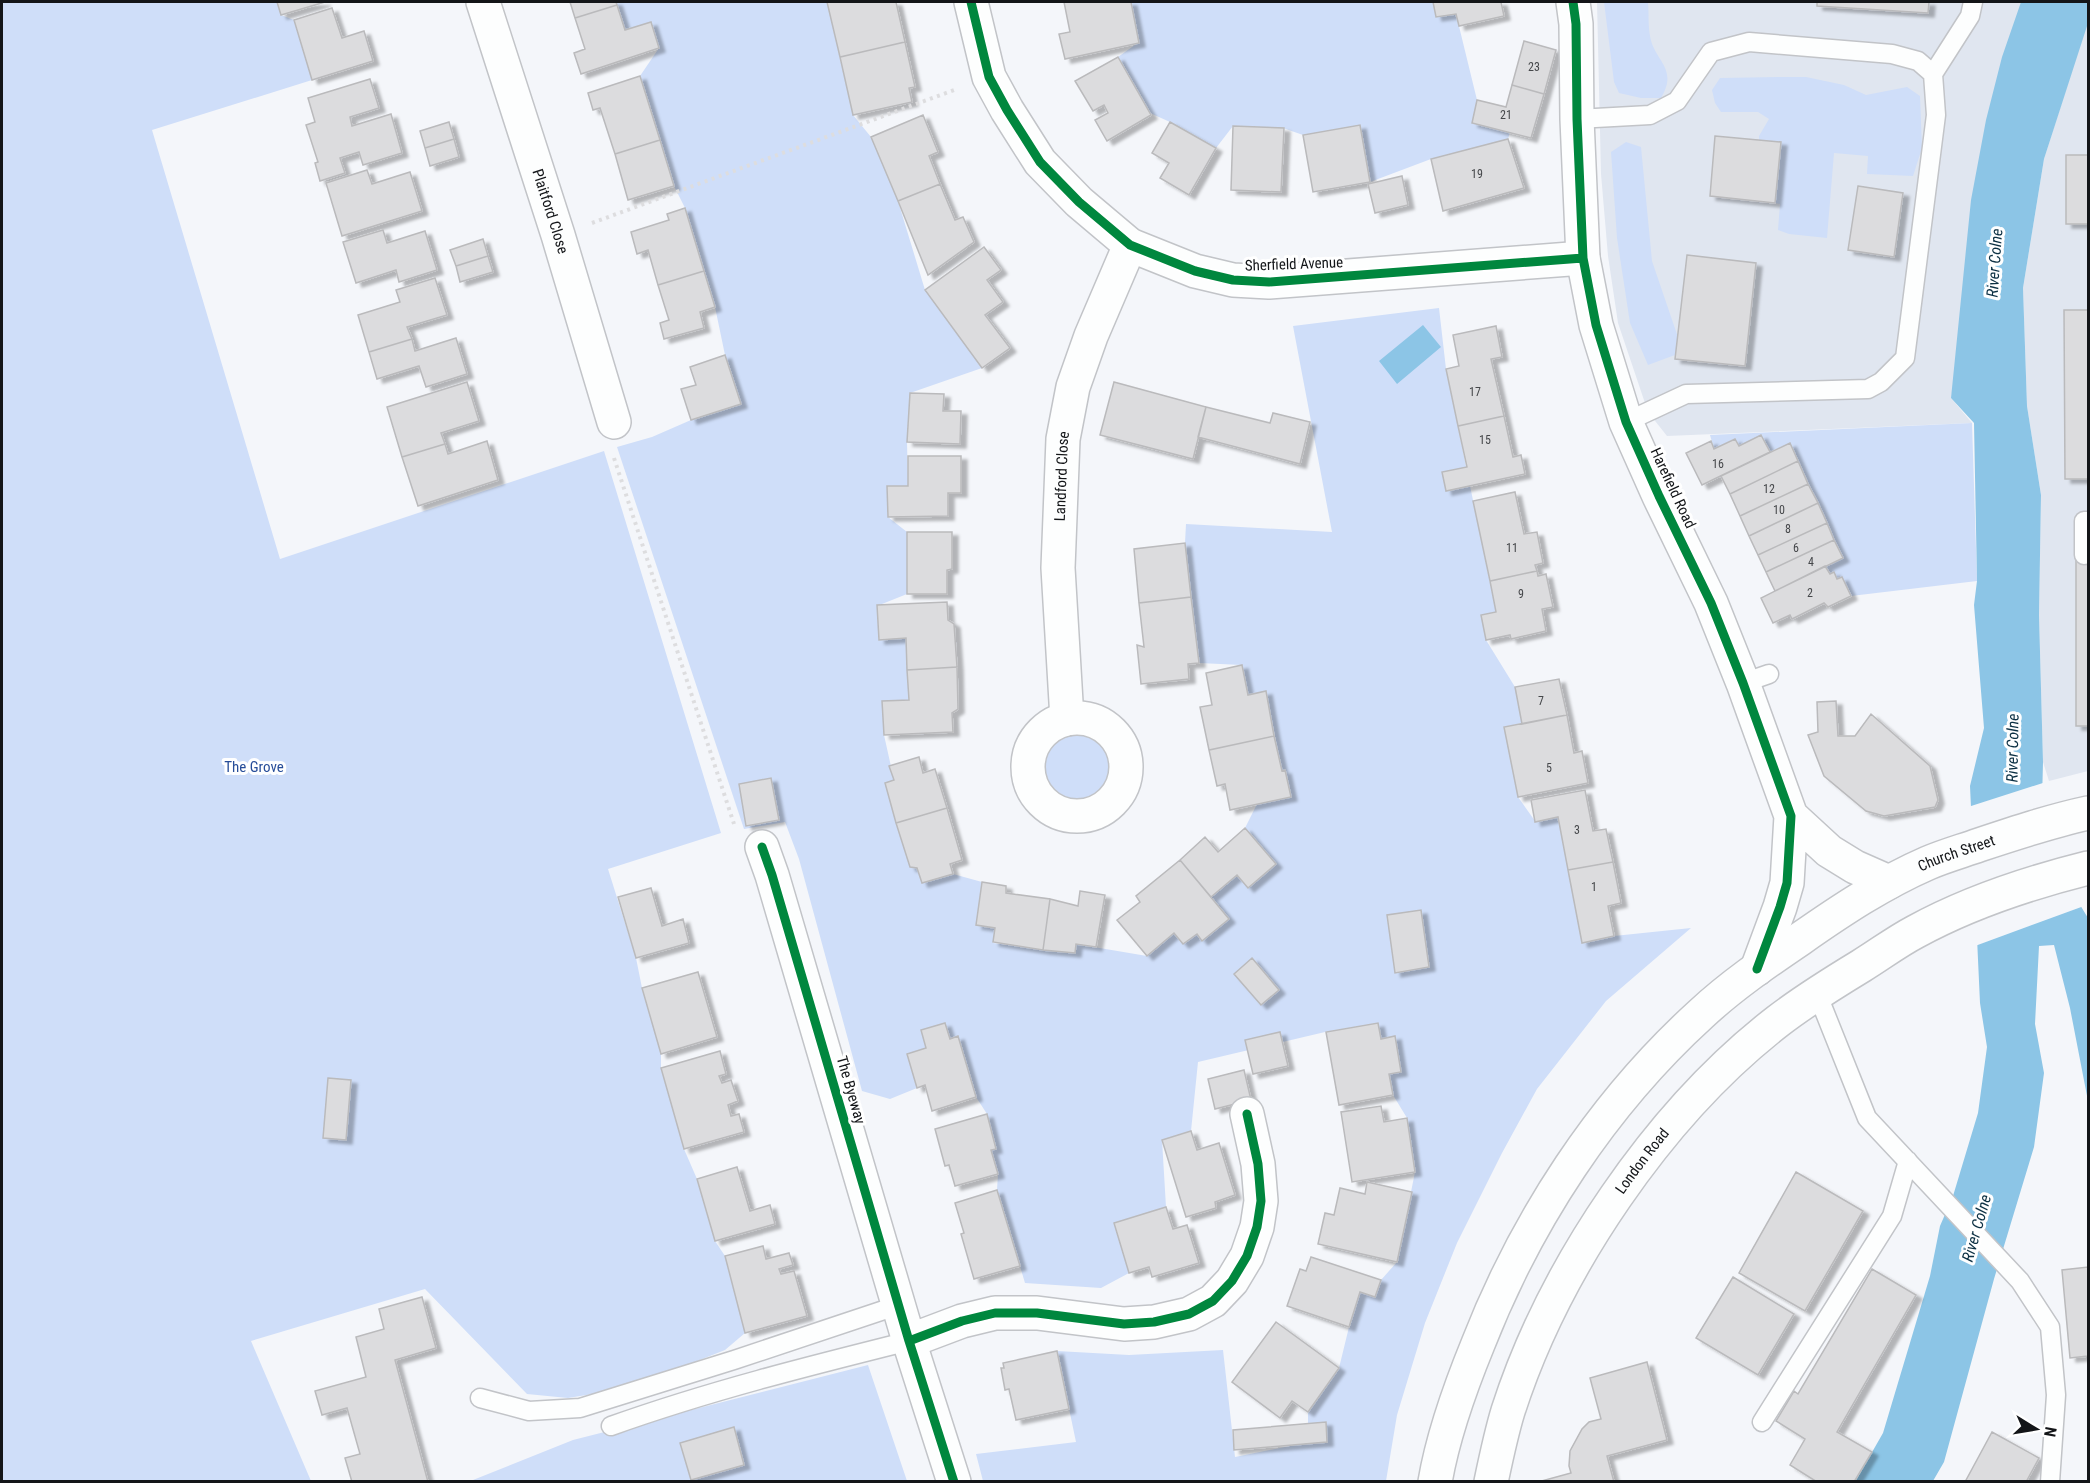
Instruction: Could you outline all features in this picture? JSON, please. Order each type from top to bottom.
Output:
[{"type":"street","name":"Plaitford Close","points":[[483,2],[558,235],[614,422]]},
{"type":"street","name":"Sherfield Avenue","points":[[971,2],[989,77],[1040,162],[1079,202],[1130,244],[1195,271],[1233,280],[1269,282],[1583,258]]},
{"type":"street","name":"Harefield Road","points":[[1573,2],[1576,24],[1577,119],[1583,258],[1596,325],[1626,422],[1711,603],[1756,678],[1791,816],[1787,882],[1757,969]]},
{"type":"street","name":"Landford Close","points":[[1067,719],[1058,568],[1063,439],[1073,387],[1091,336],[1130,244]]},
{"type":"street","name":"Church Street","points":[[1757,969],[1835,914],[1889,882],[1929,862],[2039,825],[2088,813]]},
{"type":"street","name":"Harefield Road","points":[[1791,816],[1829,851],[1855,867],[1889,882]]},
{"type":"street","name":"The Byeway","points":[[762,848],[772,875],[909,1341],[954,1482]]},
{"type":"street","name":"London Road","points":[[1491,1482],[1509,1411],[1539,1332],[1571,1269],[1632,1171],[1689,1104],[1733,1060],[1777,1021],[1817,993],[1915,932],[2006,892],[2088,867]]},
{"type":"street","points":[[1435,1482],[1437,1467],[1461,1385],[1495,1299],[1530,1232],[1565,1175],[1610,1113],[1655,1059],[1701,1014],[1757,969]]},
{"type":"street","points":[[909,1341],[962,1321],[995,1313],[1037,1312],[1124,1324],[1154,1322],[1189,1314],[1213,1301],[1232,1281],[1248,1256],[1257,1227],[1261,1201],[1258,1164],[1246,1114]]},
{"type":"lane","points":[[1626,422],[1686,394],[1868,389],[1881,382],[1905,358],[1936,115],[1933,74],[1970,16],[1973,2]]},
{"type":"lane","points":[[1577,119],[1650,115],[1677,101],[1711,52],[1749,42],[1893,54],[1918,61],[1933,74]]},
{"type":"lane","points":[[2084,555],[2084,521],[2088,521]]},
{"type":"lane","points":[[1817,993],[1867,1118],[2020,1281],[2050,1327],[2056,1395],[2050,1482]]},
{"type":"lane","points":[[1762,1422],[1892,1216],[1908,1161]]},
{"type":"lane","points":[[480,1398],[529,1411],[580,1408],[899,1305]]},
{"type":"lane","points":[[611,1426],[689,1400],[909,1341]]},
{"type":"path","points":[[558,235],[989,77]]},
{"type":"path","points":[[614,422],[611,449],[734,825],[762,848]]},
{"type":"shaded area","points":[[1597,2],[2021,2],[1951,398],[1972,423],[1667,436],[1648,412],[1618,323],[1608,256],[1601,174]]},
{"type":"shaded area","points":[[2088,20],[2088,771],[2049,781],[2043,762],[2039,615],[2041,495],[2027,406],[2023,288],[2044,159]]},
{"type":"green space","name":"The Grove","points":[[2,2],[277,2],[281,15],[294,20],[312,80],[152,130],[280,559],[604,451],[721,833],[608,869],[636,958],[661,1054],[661,1068],[684,1149],[697,1179],[715,1241],[725,1256],[745,1333],[725,1350],[629,1388],[568,1398],[527,1394],[425,1289],[251,1341],[311,1481],[2,1482]]},
{"type":"green space","points":[[616,2],[827,2],[853,115],[871,137],[898,201],[925,290],[982,368],[910,393],[907,442],[908,486],[887,487],[888,517],[907,532],[907,594],[877,606],[879,640],[906,638],[909,700],[882,702],[884,735],[894,780],[896,823],[910,867],[917,868],[922,883],[953,874],[982,882],[976,925],[995,928],[993,943],[1074,953],[1076,944],[1147,956],[1174,933],[1183,944],[1197,934],[1202,940],[1228,919],[1211,897],[1237,875],[1248,888],[1275,864],[1245,828],[1257,804],[1291,796],[1286,771],[1282,771],[1266,692],[1248,695],[1242,665],[1199,663],[1185,543],[1186,524],[1332,532],[1293,326],[1439,308],[1446,369],[1496,612],[1481,615],[1486,640],[1515,687],[1522,723],[1504,727],[1518,797],[1535,821],[1558,817],[1582,942],[1614,936],[1691,928],[1606,1001],[1537,1089],[1457,1243],[1425,1323],[1397,1415],[1386,1481],[983,1481],[976,1454],[1076,1442],[1057,1351],[1129,1355],[1223,1350],[1235,1457],[1325,1439],[1308,1430],[1308,1412],[1339,1368],[1360,1292],[1375,1296],[1381,1280],[1397,1262],[1415,1172],[1407,1118],[1393,1095],[1389,1074],[1401,1072],[1394,1036],[1381,1039],[1378,1023],[1325,1032],[1198,1062],[1191,1131],[1162,1140],[1166,1207],[1115,1223],[1129,1273],[1101,1288],[1025,1283],[997,1190],[998,1174],[991,1150],[996,1148],[987,1114],[976,1097],[958,1037],[950,1039],[945,1023],[921,1030],[926,1048],[907,1054],[917,1088],[890,1099],[862,1091],[799,859],[785,822],[744,829],[617,447],[652,437],[691,420],[740,404],[725,355],[715,307],[685,208],[674,186],[640,76],[659,48],[651,22],[625,30]]},
{"type":"green space","points":[[1131,2],[1433,2],[1436,17],[1456,14],[1477,100],[1472,123],[1510,132],[1508,139],[1431,159],[1370,182],[1360,125],[1303,135],[1283,128],[1233,126],[1216,148],[1150,113],[1118,57],[1139,42]]},
{"type":"green space","points":[[1604,2],[1648,2],[1652,45],[1664,65],[1667,79],[1661,98],[1641,98],[1619,93],[1614,82]]},
{"type":"green space","points":[[1806,77],[1844,85],[1866,95],[1907,87],[1920,96],[1922,148],[1913,176],[1867,174],[1868,156],[1834,153],[1827,238],[1789,234],[1778,230],[1780,204],[1775,203],[1759,140],[1769,119],[1758,112],[1721,112],[1715,103],[1712,90],[1720,78]]},
{"type":"green space","points":[[1626,142],[1641,147],[1652,261],[1683,352],[1648,365],[1630,323],[1617,238],[1611,152]]},
{"type":"green space","points":[[1972,423],[1977,581],[1851,596],[1842,577],[1837,579],[1834,572],[1830,574],[1825,566],[1842,557],[1790,443],[1770,452],[1761,435],[1739,446],[1734,439],[1714,449],[1710,435]]},
{"type":"green space","points":[[1083,731],[1102,741],[1110,753],[1112,767],[1110,781],[1102,793],[1090,801],[1069,803],[1050,793],[1042,781],[1040,760],[1050,741],[1062,733]]},
{"type":"green space","points":[[868,1365],[907,1481],[468,1482],[573,1440]]},
{"type":"water","name":"River Colne","points":[[2021,2],[2088,2],[2088,23],[2044,159],[2023,288],[2027,406],[2041,495],[2039,615],[2043,762],[2041,841],[2088,918],[2088,1101],[2070,1008],[2054,945],[2039,946],[2035,1024],[2044,1073],[2034,1147],[1994,1279],[1944,1462],[1933,1481],[1855,1482],[1883,1433],[1930,1276],[1940,1226],[1953,1196],[1978,1113],[1987,1047],[1980,1003],[1970,786],[1984,728],[1974,605],[1977,581],[1974,423],[1951,398],[1971,200],[1986,120],[2002,57]]},
{"type":"water","points":[[1423,325],[1441,347],[1397,384],[1379,361]]},
{"type":"pier","points":[[2046,782],[2044,840],[2084,906],[1975,946],[1968,807]]},
{"type":"building","points":[[277,2],[325,2],[281,15]]},
{"type":"building","points":[[570,2],[616,2],[617,5],[575,18]]},
{"type":"building","points":[[827,2],[896,2],[905,42],[840,57]]},
{"type":"building","points":[[1064,2],[1131,2],[1139,43],[1065,59],[1059,34],[1070,32]]},
{"type":"building","points":[[1433,2],[1501,2],[1504,16],[1459,26],[1456,14],[1436,17]]},
{"type":"building","points":[[1817,2],[1929,2],[1928,13],[1817,6]]},
{"type":"building","points":[[617,5],[625,30],[651,22],[659,48],[581,74],[574,53],[585,49],[575,18]]},
{"type":"building","points":[[332,8],[342,38],[364,31],[373,61],[312,80],[294,20]]},
{"type":"building","points":[[1524,41],[1556,50],[1544,94],[1512,85]]},
{"type":"building","points":[[905,42],[915,87],[909,88],[912,102],[853,115],[840,57]]},
{"type":"building","points":[[1118,57],[1151,115],[1107,141],[1095,120],[1108,113],[1104,105],[1093,111],[1075,81]]},
{"type":"building","points":[[640,76],[660,140],[615,154],[600,108],[593,110],[588,93]]},
{"type":"building","points":[[370,79],[379,108],[350,117],[352,126],[391,114],[402,153],[363,165],[359,152],[340,158],[345,173],[320,181],[315,163],[318,162],[306,125],[315,122],[308,98]]},
{"type":"building","points":[[1512,85],[1544,94],[1531,138],[1472,123],[1477,100],[1506,107]]},
{"type":"building","points":[[923,115],[938,152],[929,156],[940,184],[898,201],[871,137]]},
{"type":"building","points":[[449,122],[454,139],[425,148],[420,131]]},
{"type":"building","points":[[1170,122],[1216,148],[1189,195],[1160,178],[1169,163],[1152,153]]},
{"type":"building","points":[[1360,125],[1370,182],[1313,192],[1303,135]]},
{"type":"building","points":[[1233,126],[1284,128],[1281,192],[1231,190]]},
{"type":"building","points":[[1715,136],[1781,142],[1775,203],[1710,196]]},
{"type":"building","points":[[454,139],[459,157],[430,166],[425,148]]},
{"type":"building","points":[[1508,139],[1524,188],[1443,211],[1431,159]]},
{"type":"building","points":[[660,140],[674,186],[628,200],[615,154]]},
{"type":"building","points":[[2066,155],[2088,155],[2088,224],[2066,224]]},
{"type":"building","points":[[367,170],[372,184],[410,172],[422,211],[342,236],[326,183]]},
{"type":"building","points":[[1402,176],[1408,205],[1375,213],[1368,184]]},
{"type":"building","points":[[940,184],[955,220],[963,217],[974,242],[928,275],[898,201]]},
{"type":"building","points":[[1858,186],[1903,193],[1894,257],[1848,250]]},
{"type":"building","points":[[685,208],[704,271],[658,285],[648,250],[637,254],[631,232],[669,220],[667,214]]},
{"type":"building","points":[[383,230],[387,243],[425,231],[437,270],[399,282],[396,270],[356,283],[343,242]]},
{"type":"building","points":[[483,239],[488,256],[456,266],[450,250]]},
{"type":"building","points":[[984,247],[1001,270],[987,280],[1003,302],[985,315],[1010,348],[982,368],[925,290]]},
{"type":"building","points":[[1687,255],[1756,263],[1745,366],[1675,359]]},
{"type":"building","points":[[488,256],[493,272],[460,282],[456,266]]},
{"type":"building","points":[[704,271],[715,307],[700,312],[704,328],[664,339],[660,323],[669,320],[658,285]]},
{"type":"building","points":[[435,278],[447,315],[407,327],[412,339],[369,352],[358,315],[400,302],[396,290]]},
{"type":"building","points":[[2064,310],[2088,310],[2088,479],[2065,479]]},
{"type":"building","points":[[1496,326],[1502,357],[1491,359],[1504,416],[1458,426],[1446,369],[1459,366],[1453,335]]},
{"type":"building","points":[[456,338],[467,374],[426,387],[419,366],[377,379],[369,352],[412,339],[415,351]]},
{"type":"building","points":[[725,355],[741,404],[691,420],[681,389],[696,385],[690,367]]},
{"type":"building","points":[[467,382],[479,421],[441,433],[445,444],[402,457],[387,407]]},
{"type":"building","points":[[1114,382],[1206,407],[1193,459],[1100,435]]},
{"type":"building","points":[[910,393],[944,394],[943,411],[961,411],[960,444],[907,442]]},
{"type":"building","points":[[1206,407],[1270,423],[1273,413],[1310,422],[1300,464],[1198,437]]},
{"type":"building","points":[[1504,416],[1513,457],[1521,455],[1525,474],[1446,491],[1442,472],[1467,467],[1458,426]]},
{"type":"building","points":[[1761,435],[1770,452],[1702,485],[1686,453],[1711,441],[1714,449],[1735,439],[1739,446]]},
{"type":"building","points":[[487,441],[498,480],[418,506],[402,457],[445,444],[448,454]]},
{"type":"building","points":[[1790,443],[1798,461],[1730,494],[1721,476]]},
{"type":"building","points":[[908,456],[961,456],[961,493],[948,493],[948,516],[888,517],[887,486],[908,486]]},
{"type":"building","points":[[1798,461],[1808,484],[1740,516],[1730,494]]},
{"type":"building","points":[[1808,484],[1818,503],[1749,536],[1740,516]]},
{"type":"building","points":[[1515,492],[1524,534],[1537,532],[1543,563],[1535,565],[1537,571],[1490,581],[1473,501]]},
{"type":"building","points":[[1818,503],[1827,523],[1758,555],[1749,536]]},
{"type":"building","points":[[1827,523],[1834,540],[1766,572],[1758,555]]},
{"type":"building","points":[[907,532],[952,532],[952,569],[947,570],[947,594],[907,594]]},
{"type":"building","points":[[1834,540],[1843,558],[1775,591],[1766,572]]},
{"type":"building","points":[[1185,543],[1191,597],[1139,603],[1134,549]]},
{"type":"building","points":[[2076,555],[2088,555],[2088,726],[2076,726]]},
{"type":"building","points":[[1825,566],[1830,574],[1834,572],[1837,579],[1842,577],[1851,596],[1828,607],[1824,603],[1792,619],[1790,615],[1773,623],[1761,598]]},
{"type":"building","points":[[1537,571],[1538,576],[1546,574],[1553,607],[1542,609],[1546,631],[1511,639],[1510,635],[1486,640],[1481,615],[1496,612],[1490,581]]},
{"type":"building","points":[[1191,597],[1199,663],[1188,664],[1189,679],[1141,684],[1137,645],[1144,647],[1139,603]]},
{"type":"building","points":[[947,602],[948,620],[954,624],[957,667],[907,670],[906,638],[879,640],[877,605]]},
{"type":"building","points":[[1242,665],[1248,695],[1266,691],[1274,736],[1209,750],[1200,707],[1212,705],[1206,673]]},
{"type":"building","points":[[957,667],[958,709],[952,713],[953,732],[884,735],[882,701],[909,700],[907,670]]},
{"type":"building","points":[[1559,679],[1567,715],[1522,724],[1515,687]]},
{"type":"building","points":[[1836,701],[1838,736],[1855,736],[1871,714],[1930,766],[1938,800],[1935,807],[1884,816],[1866,811],[1824,776],[1808,735],[1818,732],[1817,702]]},
{"type":"building","points":[[1567,715],[1574,753],[1582,751],[1588,783],[1518,797],[1504,727]]},
{"type":"building","points":[[1274,736],[1291,797],[1230,810],[1225,784],[1217,786],[1209,750]]},
{"type":"building","points":[[919,757],[923,773],[935,769],[947,808],[896,823],[885,783],[894,780],[889,766]]},
{"type":"building","points":[[771,778],[779,820],[746,826],[739,784]]},
{"type":"building","points":[[1585,790],[1593,831],[1606,829],[1613,862],[1568,870],[1558,817],[1535,822],[1531,800]]},
{"type":"building","points":[[947,808],[962,860],[950,864],[953,874],[922,883],[917,868],[910,867],[896,823]]},
{"type":"building","points":[[1245,828],[1276,864],[1248,888],[1237,875],[1211,897],[1180,860],[1205,837],[1218,852]]},
{"type":"building","points":[[1180,860],[1229,919],[1202,941],[1197,934],[1183,944],[1174,933],[1147,956],[1117,920],[1140,902],[1136,896]]},
{"type":"building","points":[[1613,862],[1621,903],[1608,906],[1614,936],[1582,943],[1568,870]]},
{"type":"building","points":[[982,882],[1006,886],[1006,893],[1050,899],[1043,950],[993,942],[995,928],[976,925]]},
{"type":"building","points":[[651,888],[662,926],[683,919],[689,943],[636,958],[618,897]]},
{"type":"building","points":[[1080,891],[1105,895],[1096,947],[1076,944],[1075,953],[1043,950],[1050,899],[1078,906]]},
{"type":"building","points":[[1421,910],[1429,967],[1395,973],[1387,915]]},
{"type":"building","points":[[1252,958],[1279,990],[1261,1005],[1234,974]]},
{"type":"building","points":[[698,972],[717,1037],[661,1054],[642,988]]},
{"type":"building","points":[[945,1023],[950,1039],[958,1036],[976,1097],[932,1111],[925,1085],[917,1088],[907,1054],[926,1048],[921,1030]]},
{"type":"building","points":[[1378,1023],[1381,1039],[1395,1036],[1401,1072],[1389,1074],[1393,1095],[1339,1105],[1326,1032]]},
{"type":"building","points":[[1280,1032],[1288,1066],[1253,1074],[1245,1040]]},
{"type":"building","points":[[720,1051],[726,1074],[719,1076],[722,1083],[731,1080],[738,1101],[728,1105],[731,1116],[739,1114],[744,1132],[684,1149],[661,1068]]},
{"type":"building","points":[[1244,1070],[1251,1100],[1215,1109],[1208,1079]]},
{"type":"building","points":[[328,1078],[351,1080],[346,1140],[323,1138]]},
{"type":"building","points":[[1381,1106],[1384,1122],[1407,1118],[1415,1172],[1352,1182],[1341,1112]]},
{"type":"building","points":[[987,1114],[996,1149],[991,1150],[998,1174],[955,1186],[949,1165],[945,1166],[935,1129]]},
{"type":"building","points":[[1191,1131],[1197,1150],[1219,1143],[1235,1195],[1215,1202],[1216,1208],[1186,1217],[1162,1140]]},
{"type":"building","points":[[737,1167],[750,1211],[770,1205],[775,1224],[715,1241],[697,1179]]},
{"type":"building","points":[[1796,1172],[1863,1211],[1805,1311],[1739,1273]]},
{"type":"building","points":[[1367,1182],[1412,1192],[1397,1262],[1318,1244],[1325,1213],[1334,1215],[1340,1188],[1365,1194]]},
{"type":"building","points":[[997,1190],[1020,1266],[974,1279],[955,1203]]},
{"type":"building","points":[[1166,1207],[1173,1229],[1187,1225],[1199,1263],[1152,1277],[1149,1267],[1129,1273],[1114,1223]]},
{"type":"building","points":[[763,1246],[766,1259],[789,1253],[793,1265],[779,1269],[781,1274],[794,1271],[807,1316],[745,1333],[725,1256]]},
{"type":"building","points":[[1311,1257],[1381,1280],[1375,1297],[1360,1292],[1349,1327],[1287,1306],[1300,1269],[1306,1271]]},
{"type":"building","points":[[2088,1267],[2088,1356],[2070,1358],[2062,1270]]},
{"type":"building","points":[[1872,1269],[1916,1295],[1837,1432],[1872,1452],[1854,1482],[1817,1482],[1790,1465],[1805,1439],[1776,1421],[1794,1391],[1798,1394]]},
{"type":"building","points":[[1733,1277],[1794,1314],[1758,1375],[1696,1338]]},
{"type":"building","points":[[422,1297],[436,1348],[395,1360],[428,1482],[352,1482],[345,1458],[360,1454],[347,1408],[322,1415],[315,1391],[366,1377],[356,1337],[384,1329],[379,1309]]},
{"type":"building","points":[[1276,1322],[1339,1368],[1308,1412],[1292,1401],[1280,1418],[1232,1382]]},
{"type":"building","points":[[1057,1351],[1069,1409],[1016,1420],[1009,1389],[1005,1390],[1001,1368],[1004,1368],[1003,1363]]},
{"type":"building","points":[[1647,1362],[1667,1440],[1607,1456],[1614,1482],[1538,1482],[1571,1473],[1570,1451],[1582,1429],[1589,1422],[1601,1419],[1590,1378]]},
{"type":"building","points":[[1326,1422],[1327,1442],[1234,1450],[1233,1430]]},
{"type":"building","points":[[734,1427],[744,1465],[691,1480],[680,1443]]},
{"type":"building","points":[[1992,1432],[2039,1458],[2026,1482],[1965,1482]]},
{"type":"cycle path","points":[[971,2],[989,77],[1040,162],[1079,202],[1130,245],[1195,271],[1233,280],[1269,282],[1583,258]]},
{"type":"cycle path","points":[[1573,2],[1576,24],[1577,119],[1583,258],[1596,325],[1626,422],[1711,603],[1743,683],[1791,816],[1787,883],[1757,969]]},
{"type":"cycle path","points":[[762,847],[909,1341],[954,1482]]},
{"type":"cycle path","points":[[909,1341],[962,1321],[995,1313],[1037,1313],[1124,1324],[1154,1322],[1189,1314],[1213,1301],[1232,1281],[1247,1256],[1257,1227],[1261,1201],[1258,1164],[1247,1114]]}]
